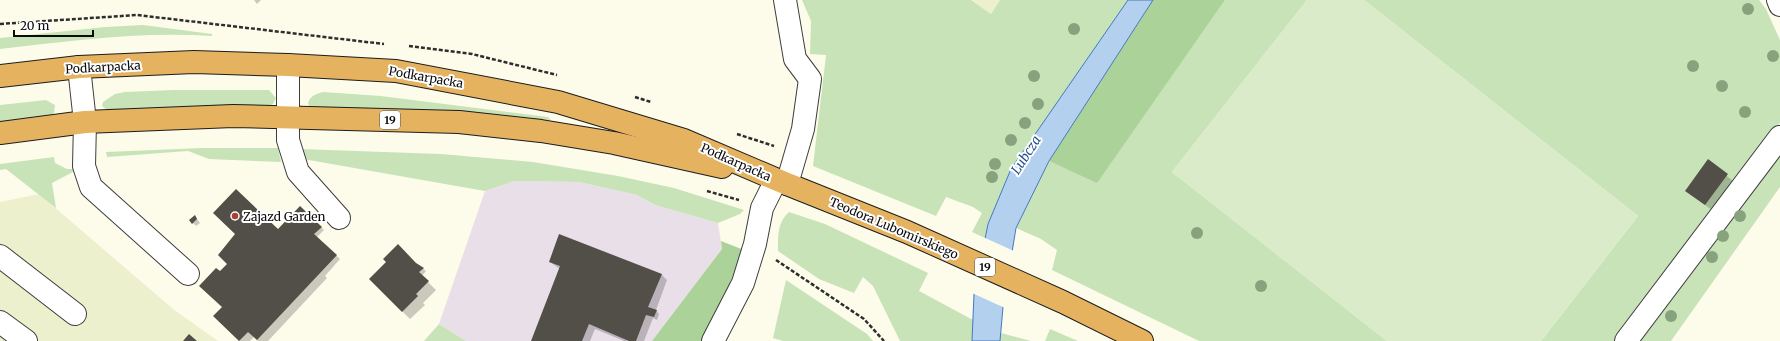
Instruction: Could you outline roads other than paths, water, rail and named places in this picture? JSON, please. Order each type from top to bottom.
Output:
[{"type":"highway","name":"Podkarpacka","points":[[0,76],[79,67],[194,62],[396,71],[558,102],[684,140],[782,182]]},
{"type":"highway","name":"Podkarpacka","points":[[0,134],[85,122],[233,116],[288,116],[459,122],[541,131],[614,142],[782,182]]},
{"type":"highway","name":"Teodora Lubomirskiego","points":[[782,182],[907,232],[1063,302],[1142,341]]},
{"type":"street","points":[[713,341],[743,283],[755,244],[762,208],[782,182],[804,129],[810,79],[795,60],[785,0]]},
{"type":"street","points":[[1778,0],[1780,5]]},
{"type":"street","points":[[288,65],[288,140],[298,172],[339,218]]},
{"type":"street","points":[[79,67],[85,122],[84,166],[91,187],[188,274]]},
{"type":"street","points":[[1626,341],[1780,137]]},
{"type":"street","points":[[0,256],[75,314]]},
{"type":"street","points":[[0,322],[26,341]]},
{"type":"water","name":"Lubcza","points":[[1128,0],[1153,0],[1049,161],[1016,228],[1003,307],[1000,341],[972,341],[974,294],[988,224],[1011,169]]},
{"type":"place","name":"Zajazd Garden","points":[[235,216]]}]
